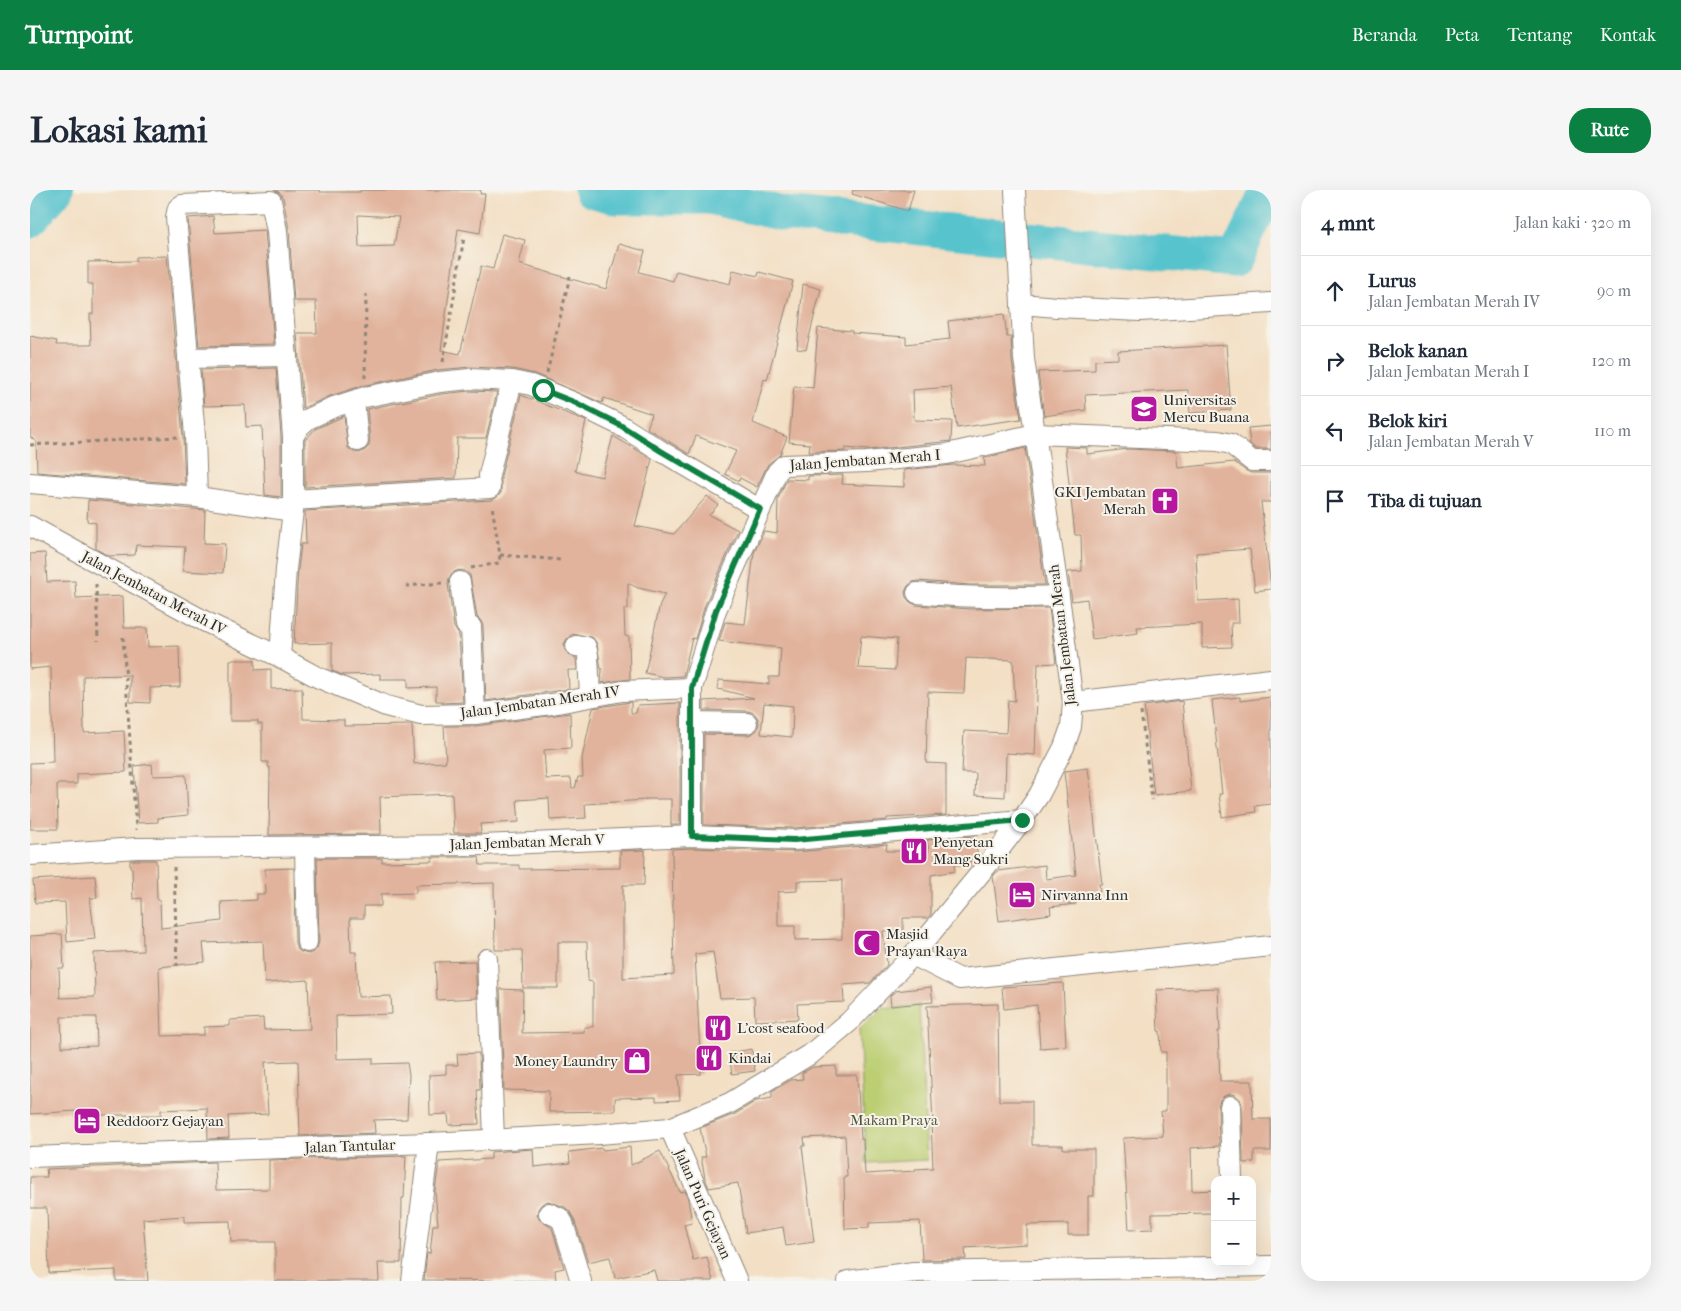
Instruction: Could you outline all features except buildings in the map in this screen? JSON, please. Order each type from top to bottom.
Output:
[{"type":"street","points":[[197,497],[195,436],[176,217],[178,208],[189,204],[271,195],[277,230],[293,437],[293,505],[286,569],[280,657]]},
{"type":"street","name":"Jalan Jembatan Merah","points":[[670,1128],[730,1103],[812,1054],[849,1022],[913,955],[988,864],[1039,795],[1064,747],[1071,727],[1072,702],[1059,596],[1024,359],[1015,195]]},
{"type":"street","points":[[1021,304],[1140,310],[1271,303]]},
{"type":"street","points":[[188,358],[288,356]]},
{"type":"street","points":[[293,437],[300,426],[308,419],[360,399],[440,382],[470,378],[512,380],[576,403],[620,425],[668,456],[760,509]]},
{"type":"street","points":[[30,482],[293,505],[490,488],[489,475],[512,380]]},
{"type":"street","points":[[358,441],[360,399]]},
{"type":"street","name":"Jalan Jembatan Merah I","points":[[692,836],[692,688],[716,610],[780,467],[788,464],[867,462],[947,454],[1035,434],[1218,441],[1231,444],[1252,461],[1271,461]]},
{"type":"street","name":"Jalan Jembatan Merah IV","points":[[30,526],[206,622],[280,657],[316,677],[386,706],[421,715],[475,714],[552,704],[622,691],[692,688]]},
{"type":"street","points":[[460,582],[466,625],[471,628],[475,714]]},
{"type":"street","points":[[917,592],[949,596],[1014,598],[1059,596]]},
{"type":"street","points":[[576,646],[586,647],[590,696]]},
{"type":"street","points":[[1072,702],[1271,679]]},
{"type":"street","points":[[692,722],[747,723]]},
{"type":"street","name":"Jalan Jembatan Merah V","points":[[30,855],[70,854],[137,848],[483,845],[692,836],[794,840],[1022,820]]},
{"type":"street","points":[[305,847],[307,942]]},
{"type":"street","points":[[913,955],[960,979],[1271,946]]},
{"type":"street","points":[[487,959],[494,1139]]},
{"type":"street","points":[[1230,1106],[1232,1176]]},
{"type":"street","name":"Jalan Tantular","points":[[30,1157],[429,1143],[599,1134],[670,1128]]},
{"type":"street","name":"Jalan Puri Gejayan","points":[[670,1128],[737,1281]]},
{"type":"street","points":[[412,1281],[429,1143]]},
{"type":"street","points":[[549,1213],[560,1218],[563,1223],[581,1281]]},
{"type":"street","points":[[848,1281],[915,1276],[1211,1265]]},
{"type":"street","points":[[1256,1265],[1271,1266]]},
{"type":"path","points":[[440,382],[464,237]]},
{"type":"path","points":[[543,390],[570,276]]},
{"type":"path","points":[[360,399],[366,293]]},
{"type":"path","points":[[30,445],[195,436]]},
{"type":"path","points":[[406,586],[460,582],[460,570],[499,563],[500,555],[490,488]]},
{"type":"path","points":[[500,555],[562,560]]},
{"type":"path","points":[[95,562],[98,641]]},
{"type":"path","points":[[123,638],[137,848]]},
{"type":"path","points":[[1138,694],[1152,800]]},
{"type":"path","points":[[173,849],[177,966]]},
{"type":"green space","name":"Makam Praya","points":[[919,1005],[927,1160],[866,1163],[859,1029],[882,1009]]},
{"type":"waterway","points":[[30,220],[56,190]]},
{"type":"waterway","points":[[591,190],[617,197],[709,197],[784,214],[1235,260],[1268,190]]},
{"type":"place","name":"Universitas Mercu Buana","points":[[1144,409]]},
{"type":"place","name":"GKI Jembatan Merah","points":[[1165,501]]},
{"type":"place","name":"Penyetan Mang Sukri","points":[[914,851]]},
{"type":"place","name":"Nirvanna Inn","points":[[1022,895]]},
{"type":"place","name":"Masjid Prayan Raya","points":[[867,943]]},
{"type":"place","name":"L'cost seafood","points":[[718,1028]]},
{"type":"place","name":"Kindai","points":[[709,1058]]},
{"type":"place","name":"Money Laundry","points":[[637,1061]]},
{"type":"place","name":"Reddoorz Gejayan","points":[[87,1121]]},
{"type":"route","points":[[543,390],[554,393],[620,425],[722,488],[760,509],[716,610],[692,688],[692,836],[794,840],[1022,820]]}]
